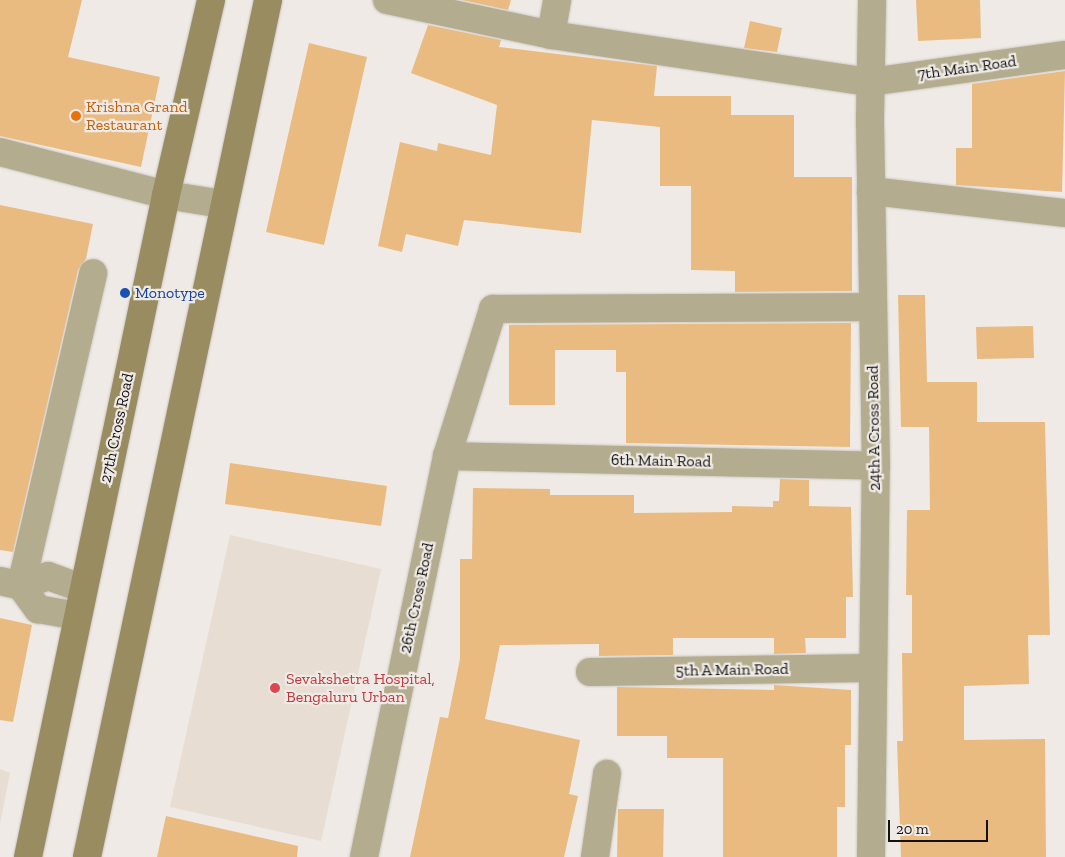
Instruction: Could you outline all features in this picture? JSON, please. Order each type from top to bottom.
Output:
[{"type":"main road","name":"27th Cross Road","points":[[28,857],[166,195],[211,0]]},
{"type":"main road","points":[[87,857],[223,204],[268,0]]},
{"type":"street","name":"7th Main Road","points":[[388,0],[551,34],[870,82],[1065,54]]},
{"type":"street","points":[[551,34],[557,0]]},
{"type":"street","name":"24th A Cross Road","points":[[871,857],[876,466],[872,308],[870,82],[872,0]]},
{"type":"street","points":[[0,152],[166,195],[223,204]]},
{"type":"street","points":[[871,192],[1065,213]]},
{"type":"street","points":[[10,584],[93,273]]},
{"type":"street","name":"26th Cross Road","points":[[364,857],[447,456],[493,309],[872,308]]},
{"type":"street","name":"6th Main Road","points":[[447,456],[876,466]]},
{"type":"street","points":[[10,584],[48,576],[83,589]]},
{"type":"street","points":[[10,584],[38,609],[78,616]]},
{"type":"street","name":"5th A Main Road","points":[[590,672],[873,668]]},
{"type":"street","points":[[594,857],[607,774]]},
{"type":"shaded area","name":"Sevakshetra Hospital, Bengaluru Urban","points":[[230,535],[381,569],[321,841],[170,807]]},
{"type":"shaded area","points":[[0,769],[10,773],[0,824]]},
{"type":"building","name":"Krishna Grand Restaurant","points":[[0,0],[82,0],[68,57],[160,77],[141,167],[0,136]]},
{"type":"building","points":[[462,0],[511,0],[508,10]]},
{"type":"building","points":[[916,0],[980,0],[981,38],[918,41]]},
{"type":"building","points":[[750,21],[782,28],[777,52],[744,48]]},
{"type":"building","points":[[428,25],[501,40],[499,47],[657,66],[654,96],[731,96],[731,115],[794,115],[794,177],[852,177],[852,291],[735,292],[735,271],[691,270],[691,186],[660,186],[660,127],[592,120],[581,233],[464,220],[458,246],[406,234],[402,252],[378,246],[400,142],[437,151],[438,143],[491,155],[497,105],[411,73]]},
{"type":"building","points":[[309,43],[367,57],[324,245],[266,232]]},
{"type":"building","points":[[1065,71],[1062,192],[956,185],[956,148],[972,148],[972,84]]},
{"type":"building","points":[[0,205],[93,224],[86,259],[78,270],[13,552],[0,550]]},
{"type":"building","points":[[898,295],[925,295],[927,382],[977,382],[977,422],[1045,422],[1050,635],[1028,635],[1029,684],[964,686],[964,740],[1045,739],[1046,857],[901,857],[897,741],[903,741],[902,653],[912,653],[912,595],[906,595],[907,510],[930,510],[929,427],[901,427]]},
{"type":"building","points":[[851,323],[850,447],[626,443],[626,372],[616,372],[616,350],[555,350],[555,405],[509,405],[509,325]]},
{"type":"building","points":[[1033,326],[1034,358],[977,359],[976,327]]},
{"type":"building","points":[[230,463],[387,486],[381,526],[225,504]]},
{"type":"building","points":[[780,479],[809,480],[809,506],[851,507],[853,597],[846,597],[846,638],[805,638],[806,653],[774,654],[774,638],[673,638],[673,655],[599,656],[599,644],[500,645],[485,719],[580,740],[569,794],[578,796],[564,857],[410,857],[440,717],[448,718],[460,659],[460,559],[472,559],[473,488],[550,489],[550,495],[634,495],[634,513],[732,512],[732,506],[773,507],[773,501],[779,501]]},
{"type":"building","points":[[0,618],[32,625],[13,722],[0,720]]},
{"type":"building","points":[[774,685],[851,690],[851,745],[845,745],[845,807],[837,807],[837,857],[723,857],[723,758],[667,758],[667,736],[617,736],[617,687],[774,690]]},
{"type":"building","points":[[618,809],[664,809],[663,857],[617,857]]},
{"type":"building","points":[[166,816],[298,846],[297,857],[157,857]]},
{"type":"place","name":"Krishna Grand Restaurant","points":[[76,116]]},
{"type":"place","name":"Monotype","points":[[125,293]]},
{"type":"place","name":"Sevakshetra Hospital, Bengaluru Urban","points":[[275,688]]}]
